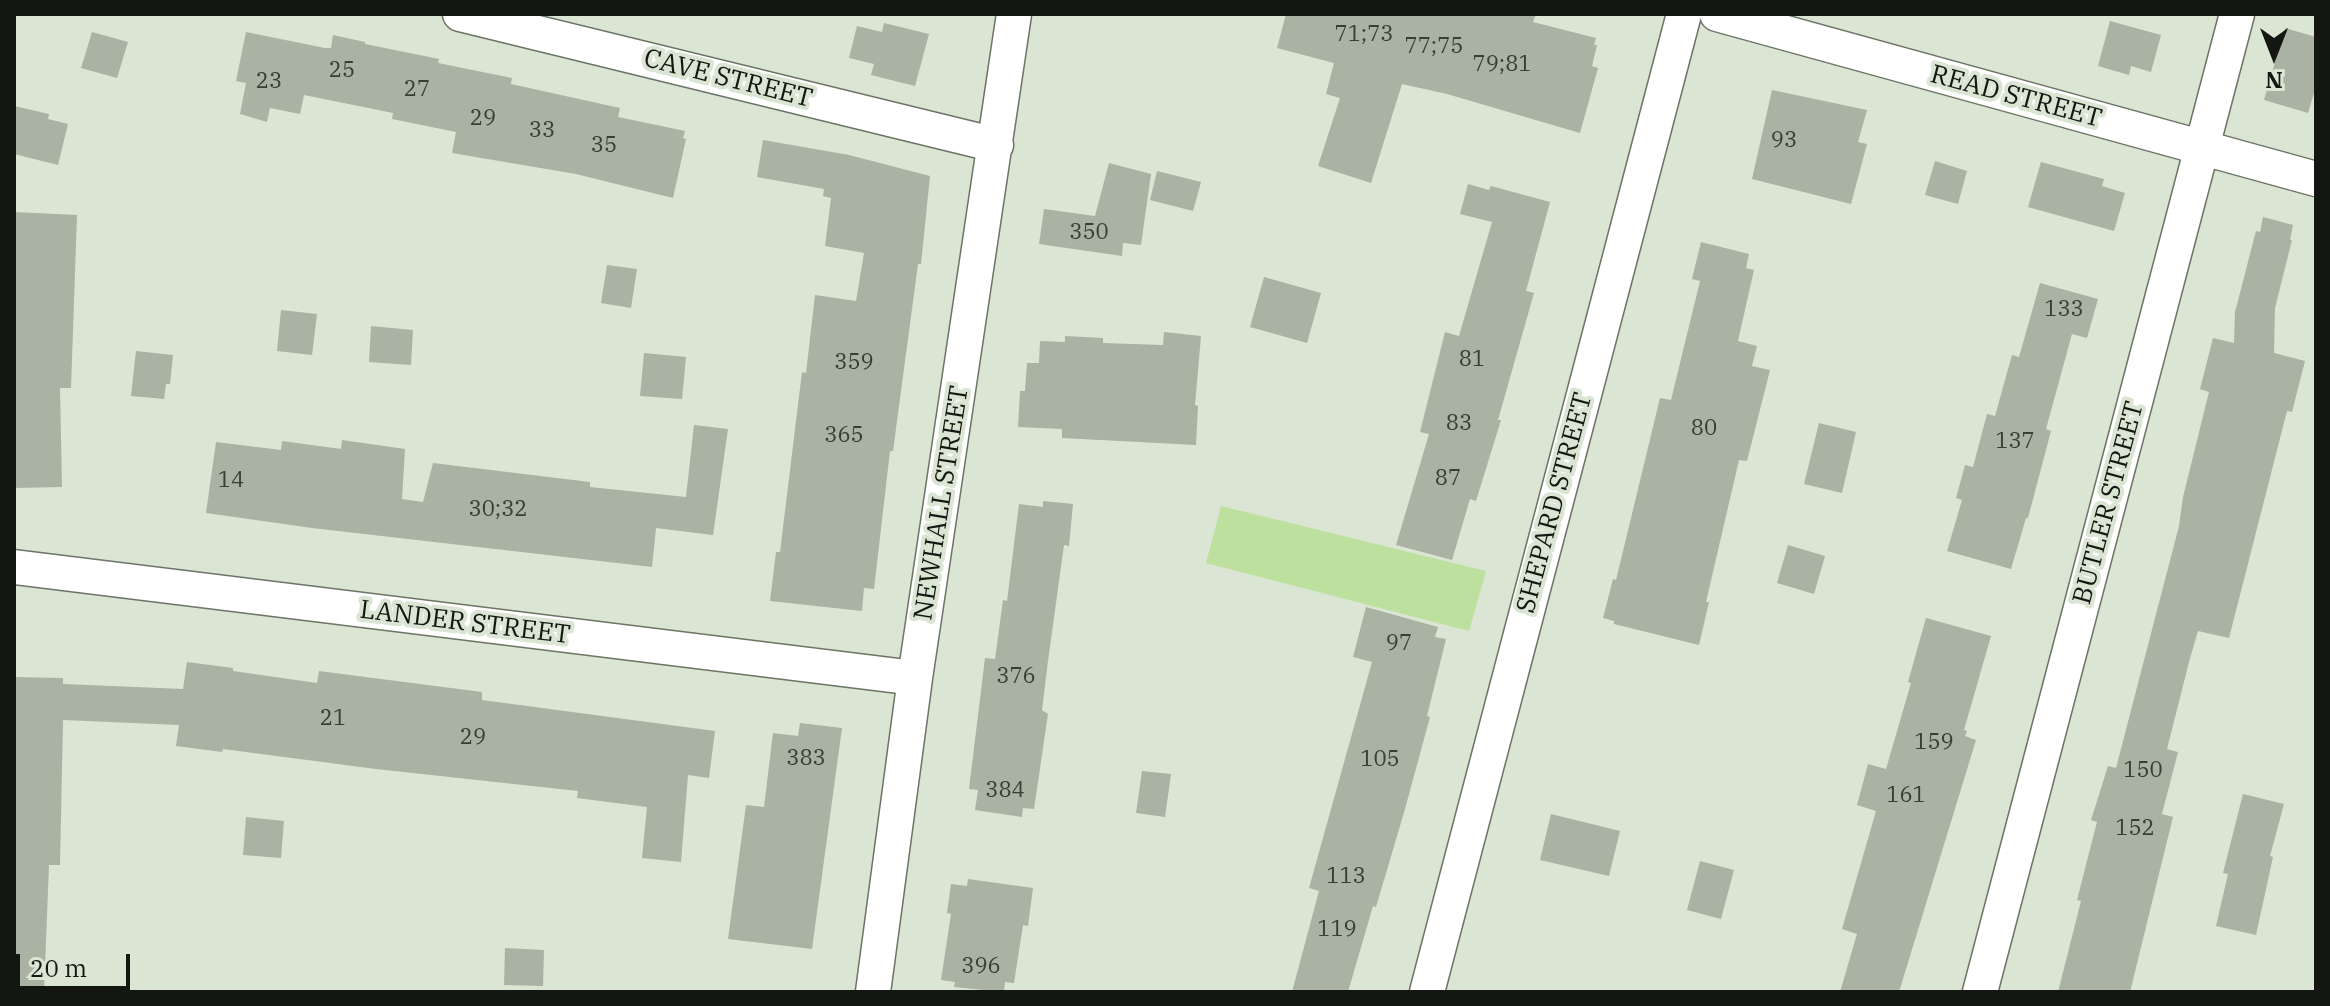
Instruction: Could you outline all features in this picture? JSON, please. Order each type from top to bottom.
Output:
[{"type":"street","name":"CAVE STREET","points":[[460,14],[996,145]]},
{"type":"street","name":"NEWHALL STREET","points":[[873,992],[915,678],[1014,14]]},
{"type":"street","name":"SHEPARD STREET","points":[[1427,992],[1684,14]]},
{"type":"street","name":"READ STREET","points":[[1717,14],[2316,179]]},
{"type":"street","name":"BUTLER STREET","points":[[1980,992],[2237,14]]},
{"type":"street","name":"LANDER STREET","points":[[14,567],[915,678]]},
{"type":"green space","points":[[1221,506],[1486,571],[1469,631],[1206,563]]},
{"type":"building","points":[[1286,14],[1536,14],[1533,22],[1596,38],[1592,66],[1598,68],[1580,133],[1402,84],[1371,183],[1318,166],[1340,98],[1326,94],[1334,63],[1277,48]]},
{"type":"building","points":[[2110,21],[2161,35],[2151,72],[2131,66],[2129,75],[2098,66]]},
{"type":"building","points":[[884,23],[929,34],[915,86],[871,75],[874,64],[849,58],[857,26],[882,32]]},
{"type":"building","points":[[2285,28],[2316,37],[2316,86],[2308,113],[2264,100]]},
{"type":"building","points":[[92,32],[128,42],[117,78],[81,68]]},
{"type":"building","points":[[246,32],[325,48],[331,48],[333,35],[365,42],[439,59],[438,63],[512,78],[511,84],[620,108],[618,117],[685,131],[673,198],[576,174],[452,153],[456,132],[392,119],[393,113],[304,95],[300,114],[270,108],[267,122],[240,114],[246,83],[236,81]]},
{"type":"building","points":[[1772,90],[1867,110],[1858,142],[1867,144],[1851,204],[1752,179]]},
{"type":"building","points":[[14,106],[49,114],[48,119],[68,124],[58,165],[14,154]]},
{"type":"building","points":[[763,140],[849,155],[930,176],[921,264],[918,264],[893,451],[890,451],[874,589],[864,588],[862,611],[770,601],[776,552],[780,552],[802,372],[806,373],[815,295],[856,301],[864,253],[825,246],[831,198],[823,196],[824,189],[757,177]]},
{"type":"building","points":[[1935,161],[1967,171],[1958,204],[1925,195]]},
{"type":"building","points":[[2041,162],[2104,179],[2102,186],[2125,193],[2114,231],[2028,207]]},
{"type":"building","points":[[1109,163],[1151,174],[1141,245],[1123,243],[1122,256],[1039,244],[1044,209],[1095,216]]},
{"type":"building","points":[[1157,171],[1201,182],[1193,211],[1150,200]]},
{"type":"building","points":[[1468,184],[1489,190],[1491,186],[1550,202],[1526,291],[1534,293],[1498,420],[1501,420],[1476,501],[1470,499],[1452,560],[1396,545],[1429,434],[1420,432],[1445,332],[1459,336],[1492,222],[1460,214]]},
{"type":"building","points":[[14,212],[77,215],[71,388],[60,388],[62,487],[14,488]]},
{"type":"building","points":[[2263,217],[2293,225],[2275,308],[2274,353],[2305,361],[2292,412],[2287,411],[2229,638],[2198,631],[2189,662],[2167,749],[2178,752],[2162,814],[2173,817],[2130,992],[2058,992],[2097,822],[2091,820],[2108,766],[2116,768],[2179,526],[2183,497],[2209,392],[2200,389],[2213,338],[2234,343],[2235,312],[2256,231],[2260,232]]},
{"type":"building","points":[[1701,242],[1749,254],[1746,268],[1754,270],[1738,341],[1757,346],[1752,366],[1770,370],[1747,461],[1739,460],[1699,645],[1614,624],[1614,621],[1603,618],[1613,579],[1616,580],[1660,398],[1671,400],[1700,281],[1692,279]]},
{"type":"building","points":[[607,265],[637,269],[631,308],[601,303]]},
{"type":"building","points":[[1264,277],[1321,293],[1307,343],[1250,327]]},
{"type":"building","points":[[2040,283],[2098,299],[2087,338],[2072,334],[2046,429],[2051,431],[2011,569],[1947,551],[1962,500],[1956,498],[1965,465],[1973,467],[1987,414],[1995,416],[2012,355],[2019,357]]},
{"type":"building","points":[[281,310],[317,314],[312,355],[277,351]]},
{"type":"building","points":[[371,326],[413,330],[411,365],[369,362]]},
{"type":"building","points":[[1164,332],[1201,336],[1195,405],[1198,406],[1196,445],[1062,438],[1062,429],[1018,427],[1020,391],[1025,391],[1027,363],[1039,363],[1040,341],[1065,342],[1065,336],[1103,338],[1103,343],[1163,345]]},
{"type":"building","points":[[136,351],[173,355],[170,384],[166,384],[164,399],[131,396]]},
{"type":"building","points":[[644,353],[686,357],[682,399],[640,396]]},
{"type":"building","points":[[1819,423],[1856,432],[1842,493],[1804,484]]},
{"type":"building","points":[[694,425],[728,429],[713,535],[656,528],[652,567],[206,513],[216,442],[281,450],[282,441],[341,449],[342,440],[405,449],[402,499],[423,502],[433,463],[590,482],[590,487],[686,497]]},
{"type":"building","points":[[1043,501],[1073,504],[1069,546],[1064,545],[1048,661],[1042,710],[1048,714],[1034,809],[1023,808],[1022,817],[975,810],[978,790],[969,789],[985,658],[995,659],[1003,600],[1007,601],[1019,504],[1043,507]]},
{"type":"building","points":[[1788,545],[1825,556],[1814,594],[1777,583]]},
{"type":"building","points":[[1366,607],[1438,627],[1435,637],[1446,639],[1427,716],[1430,717],[1405,809],[1348,992],[1292,992],[1319,891],[1309,888],[1372,662],[1353,657]]},
{"type":"building","points":[[1926,618],[1991,636],[1964,730],[1967,731],[1965,736],[1976,740],[1899,992],[1840,992],[1857,934],[1842,929],[1876,811],[1857,805],[1868,764],[1886,769]]},
{"type":"building","points":[[187,662],[317,683],[319,671],[482,692],[482,700],[715,731],[709,778],[688,775],[681,862],[642,858],[647,807],[577,798],[578,791],[176,746],[179,725],[63,720],[60,865],[49,865],[44,992],[14,992],[14,677],[63,678],[63,684],[183,689]]},
{"type":"building","points":[[800,723],[842,728],[812,949],[728,939],[746,805],[764,807],[773,733],[798,736]]},
{"type":"building","points":[[1142,771],[1171,774],[1165,817],[1136,813]]},
{"type":"building","points":[[2243,794],[2284,804],[2270,856],[2273,857],[2256,935],[2216,926],[2228,874],[2223,873]]},
{"type":"building","points":[[1551,814],[1620,831],[1609,876],[1540,860]]},
{"type":"building","points":[[246,817],[284,821],[281,858],[243,855]]},
{"type":"building","points":[[1700,861],[1734,870],[1721,919],[1687,910]]},
{"type":"building","points":[[968,879],[1033,888],[1028,926],[1023,925],[1014,983],[1005,982],[1004,992],[954,987],[955,982],[941,980],[951,914],[947,913],[951,884],[967,886]]},
{"type":"building","points":[[505,948],[544,950],[543,986],[504,985]]}]
